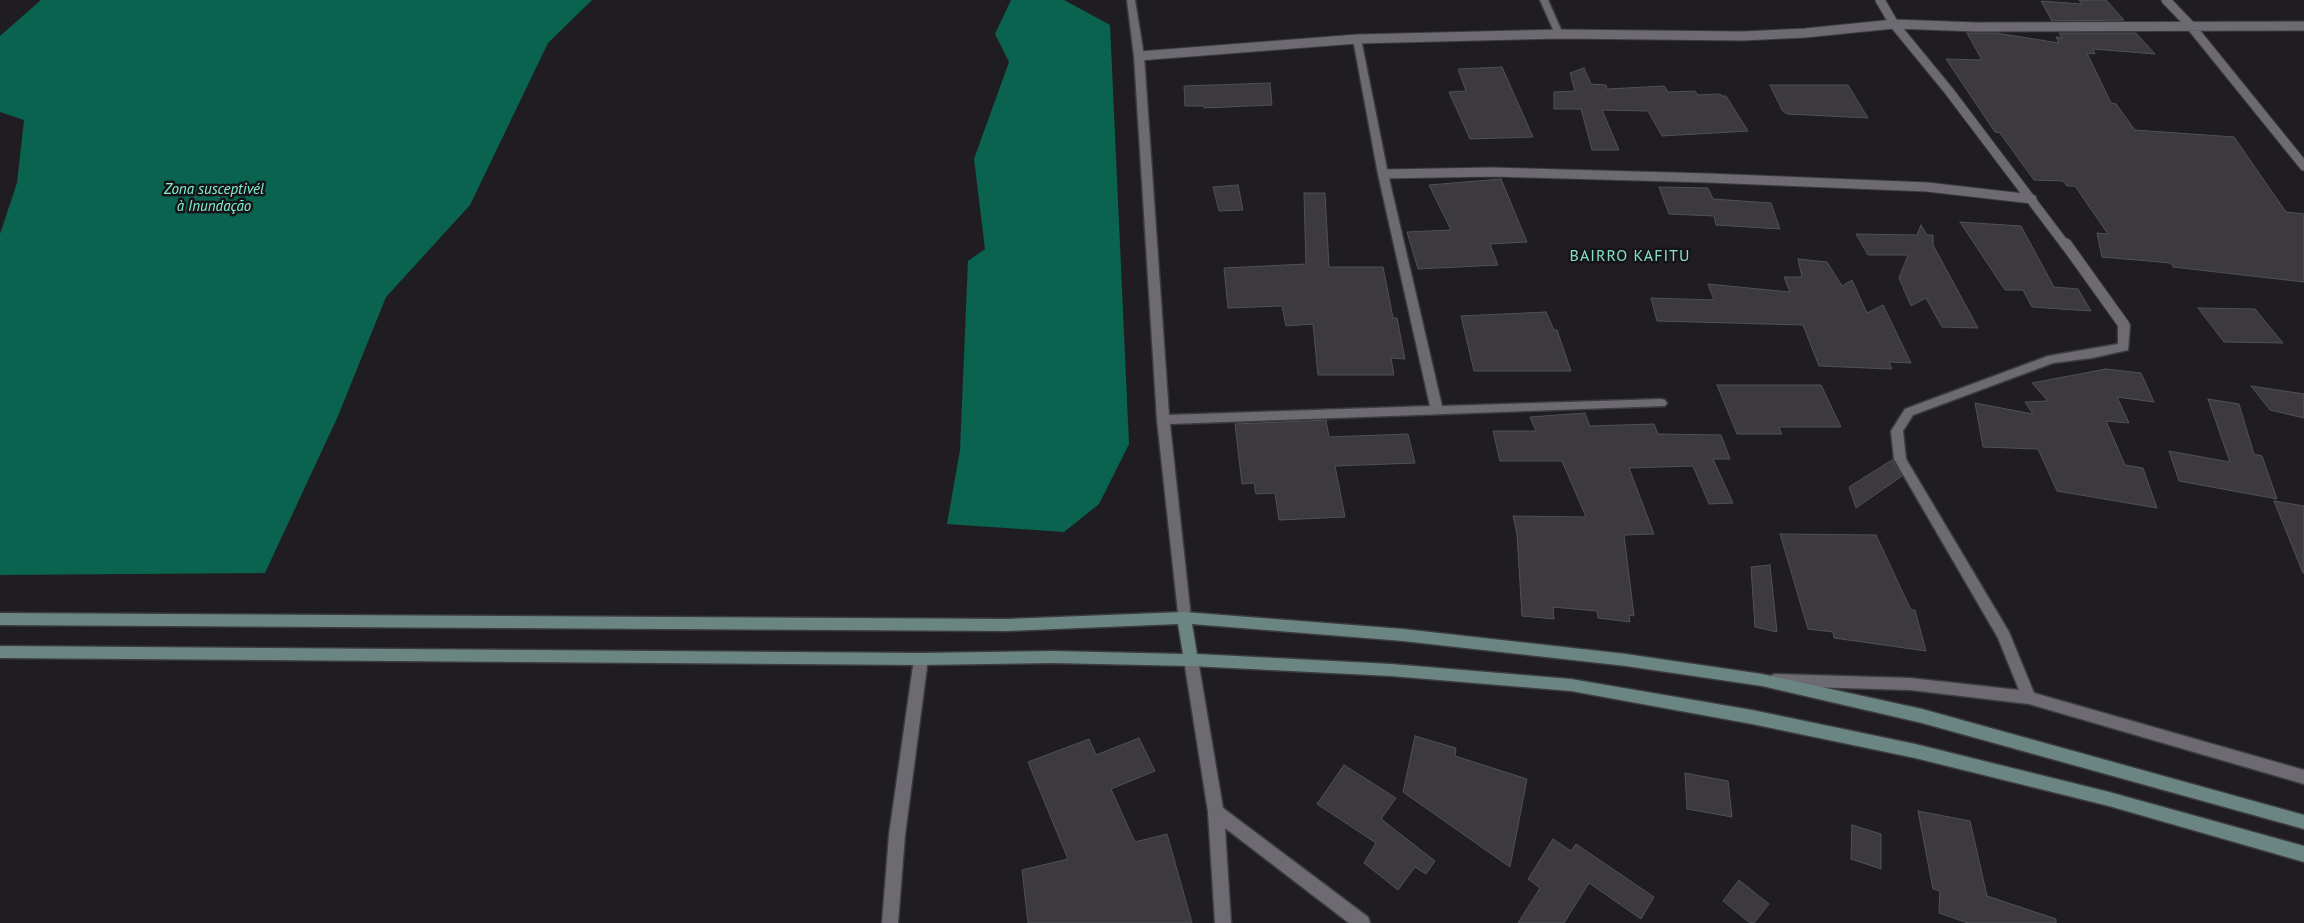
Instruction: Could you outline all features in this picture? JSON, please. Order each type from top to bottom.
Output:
[{"type":"main road","points":[[1184,618],[1191,660]]},
{"type":"main road","points":[[0,619],[1007,625],[1184,618],[1403,635],[1626,660],[1762,680],[1931,718],[2304,822]]},
{"type":"main road","points":[[0,652],[921,659],[1053,657],[1191,660],[1391,670],[1571,685],[1752,717],[1915,750],[2109,799],[2304,854]]},
{"type":"street","points":[[1130,0],[1139,56],[1163,420],[1184,618]]},
{"type":"street","points":[[1544,0],[1559,34]]},
{"type":"street","points":[[1357,38],[1382,174],[1437,409]]},
{"type":"street","points":[[2029,698],[2004,636],[1900,459],[1897,431],[1909,412],[2052,359],[2092,354],[2124,347],[2124,325]]},
{"type":"street","points":[[1163,420],[1437,409],[1661,403]]},
{"type":"street","points":[[890,923],[897,835],[921,659]]},
{"type":"street","points":[[1191,660],[1216,812],[1223,923]]},
{"type":"street","points":[[1762,680],[1910,684],[2029,698],[2304,778]]},
{"type":"street","points":[[1216,812],[1362,923]]},
{"type":"lane","points":[[1880,0],[1894,24],[1949,91],[2032,199],[2124,325]]},
{"type":"lane","points":[[2166,0],[2190,25],[2304,166]]},
{"type":"lane","points":[[1139,56],[1357,38],[1559,34],[1743,36],[1805,33],[1894,24],[1976,27],[2304,26]]},
{"type":"lane","points":[[1382,174],[1492,172],[1708,178],[1927,187],[2032,199]]},
{"type":"water","name":"Zona susceptivél à Inundação","points":[[41,0],[592,0],[548,43],[470,205],[386,297],[338,416],[265,573],[0,575],[0,234],[17,183],[24,120],[0,112],[0,36]]},
{"type":"water","points":[[1011,0],[1064,0],[1110,25],[1129,444],[1099,504],[1064,532],[947,524],[960,450],[968,261],[985,249],[974,159],[1009,62],[995,34]]},
{"type":"building","points":[[2079,0],[2106,0],[2124,20],[2052,21],[2041,1],[2082,4]]},
{"type":"building","points":[[1967,33],[1996,33],[2059,43],[2056,37],[2062,38],[2059,33],[2136,33],[2155,54],[2093,49],[2095,54],[2087,53],[2111,103],[2116,104],[2135,130],[2234,137],[2286,212],[2304,214],[2304,282],[2173,267],[2171,263],[2102,257],[2097,233],[2108,234],[2075,186],[2067,186],[2063,181],[2034,180],[2000,133],[1995,132],[1946,59],[1982,60]]},
{"type":"building","points":[[1502,67],[1533,137],[1470,139],[1449,92],[1466,91],[1458,69]]},
{"type":"building","points":[[1584,68],[1591,84],[1606,85],[1607,89],[1664,86],[1668,92],[1695,91],[1698,95],[1720,94],[1726,96],[1748,131],[1662,136],[1648,111],[1602,110],[1619,150],[1592,150],[1581,109],[1554,109],[1554,92],[1575,91],[1570,73]]},
{"type":"building","points":[[1270,83],[1272,105],[1204,108],[1204,106],[1185,106],[1184,86]]},
{"type":"building","points":[[1770,85],[1848,85],[1868,118],[1787,114],[1782,110]]},
{"type":"building","points":[[1501,179],[1527,242],[1490,244],[1498,265],[1418,269],[1407,232],[1451,230],[1429,185]]},
{"type":"building","points":[[1238,185],[1243,210],[1219,211],[1213,187]]},
{"type":"building","points":[[1659,187],[1708,188],[1713,199],[1771,203],[1780,229],[1716,225],[1714,216],[1669,214]]},
{"type":"building","points":[[1304,193],[1325,193],[1329,267],[1383,267],[1393,318],[1397,318],[1405,359],[1391,358],[1394,375],[1318,375],[1313,324],[1286,326],[1282,306],[1228,308],[1224,268],[1306,264]]},
{"type":"building","points":[[1960,222],[2021,226],[2054,287],[2078,289],[2091,311],[2032,307],[2023,290],[2005,290]]},
{"type":"building","points":[[1921,225],[1927,235],[1933,235],[1933,245],[1978,328],[1942,327],[1926,298],[1911,306],[1899,278],[1908,255],[1868,255],[1856,234],[1917,235]]},
{"type":"building","points":[[1798,259],[1827,262],[1842,286],[1852,280],[1867,313],[1883,305],[1911,363],[1889,362],[1892,369],[1819,366],[1803,325],[1657,321],[1651,298],[1714,300],[1708,284],[1790,292],[1784,277],[1802,277]]},
{"type":"building","points":[[2198,308],[2255,309],[2283,343],[2224,342]]},
{"type":"building","points":[[1546,312],[1554,330],[1557,330],[1571,371],[1474,371],[1461,316]]},
{"type":"building","points":[[2106,369],[2141,373],[2154,402],[2117,397],[2129,423],[2106,421],[2125,465],[2143,468],[2157,508],[2057,491],[2038,449],[1983,447],[1975,403],[2033,414],[2025,402],[2048,401],[2032,383]]},
{"type":"building","points":[[1717,385],[1821,385],[1841,427],[1779,427],[1782,434],[1737,434]]},
{"type":"building","points":[[2251,386],[2304,394],[2304,418],[2270,410]]},
{"type":"building","points":[[2208,399],[2239,404],[2254,454],[2262,456],[2277,499],[2179,481],[2169,451],[2230,462]]},
{"type":"building","points":[[1585,413],[1590,426],[1654,424],[1658,434],[1721,435],[1730,459],[1713,459],[1733,503],[1709,504],[1693,466],[1629,468],[1654,534],[1624,535],[1634,616],[1629,615],[1630,622],[1598,618],[1597,611],[1553,607],[1554,619],[1522,616],[1517,534],[1513,516],[1586,517],[1562,461],[1500,461],[1493,431],[1536,431],[1530,417]]},
{"type":"building","points":[[1326,420],[1329,437],[1408,434],[1415,463],[1335,466],[1345,517],[1279,520],[1275,493],[1256,494],[1254,483],[1242,484],[1235,424]]},
{"type":"building","points":[[1892,460],[1902,476],[1856,508],[1849,487]]},
{"type":"building","points":[[2274,501],[2304,506],[2304,573],[2303,573]]},
{"type":"building","points":[[1780,534],[1876,535],[1911,610],[1915,610],[1926,651],[1834,638],[1833,632],[1808,629]]},
{"type":"building","points":[[1770,565],[1777,632],[1755,627],[1751,567]]},
{"type":"building","points":[[1415,736],[1456,748],[1455,756],[1527,779],[1510,867],[1403,792]]},
{"type":"building","points":[[1139,738],[1155,771],[1111,789],[1135,842],[1167,834],[1192,923],[1028,923],[1022,870],[1068,859],[1028,762],[1089,739],[1096,755]]},
{"type":"building","points":[[1344,765],[1396,798],[1381,819],[1435,861],[1426,874],[1415,867],[1398,890],[1364,863],[1376,843],[1317,804]]},
{"type":"building","points":[[1685,773],[1728,781],[1732,817],[1687,809]]},
{"type":"building","points":[[1918,811],[1970,821],[1987,896],[2056,919],[2056,923],[1968,923],[1939,913],[1940,891],[1933,889]]},
{"type":"building","points":[[1852,825],[1881,834],[1881,869],[1851,859]]},
{"type":"building","points":[[1553,839],[1571,851],[1576,844],[1654,897],[1641,919],[1589,883],[1564,923],[1518,923],[1540,888],[1528,879]]},
{"type":"building","points":[[1739,880],[1769,904],[1754,923],[1750,923],[1723,901]]},
{"type":"district","name":"BAIRRO KAFITU","points":[[1630,256]]}]
